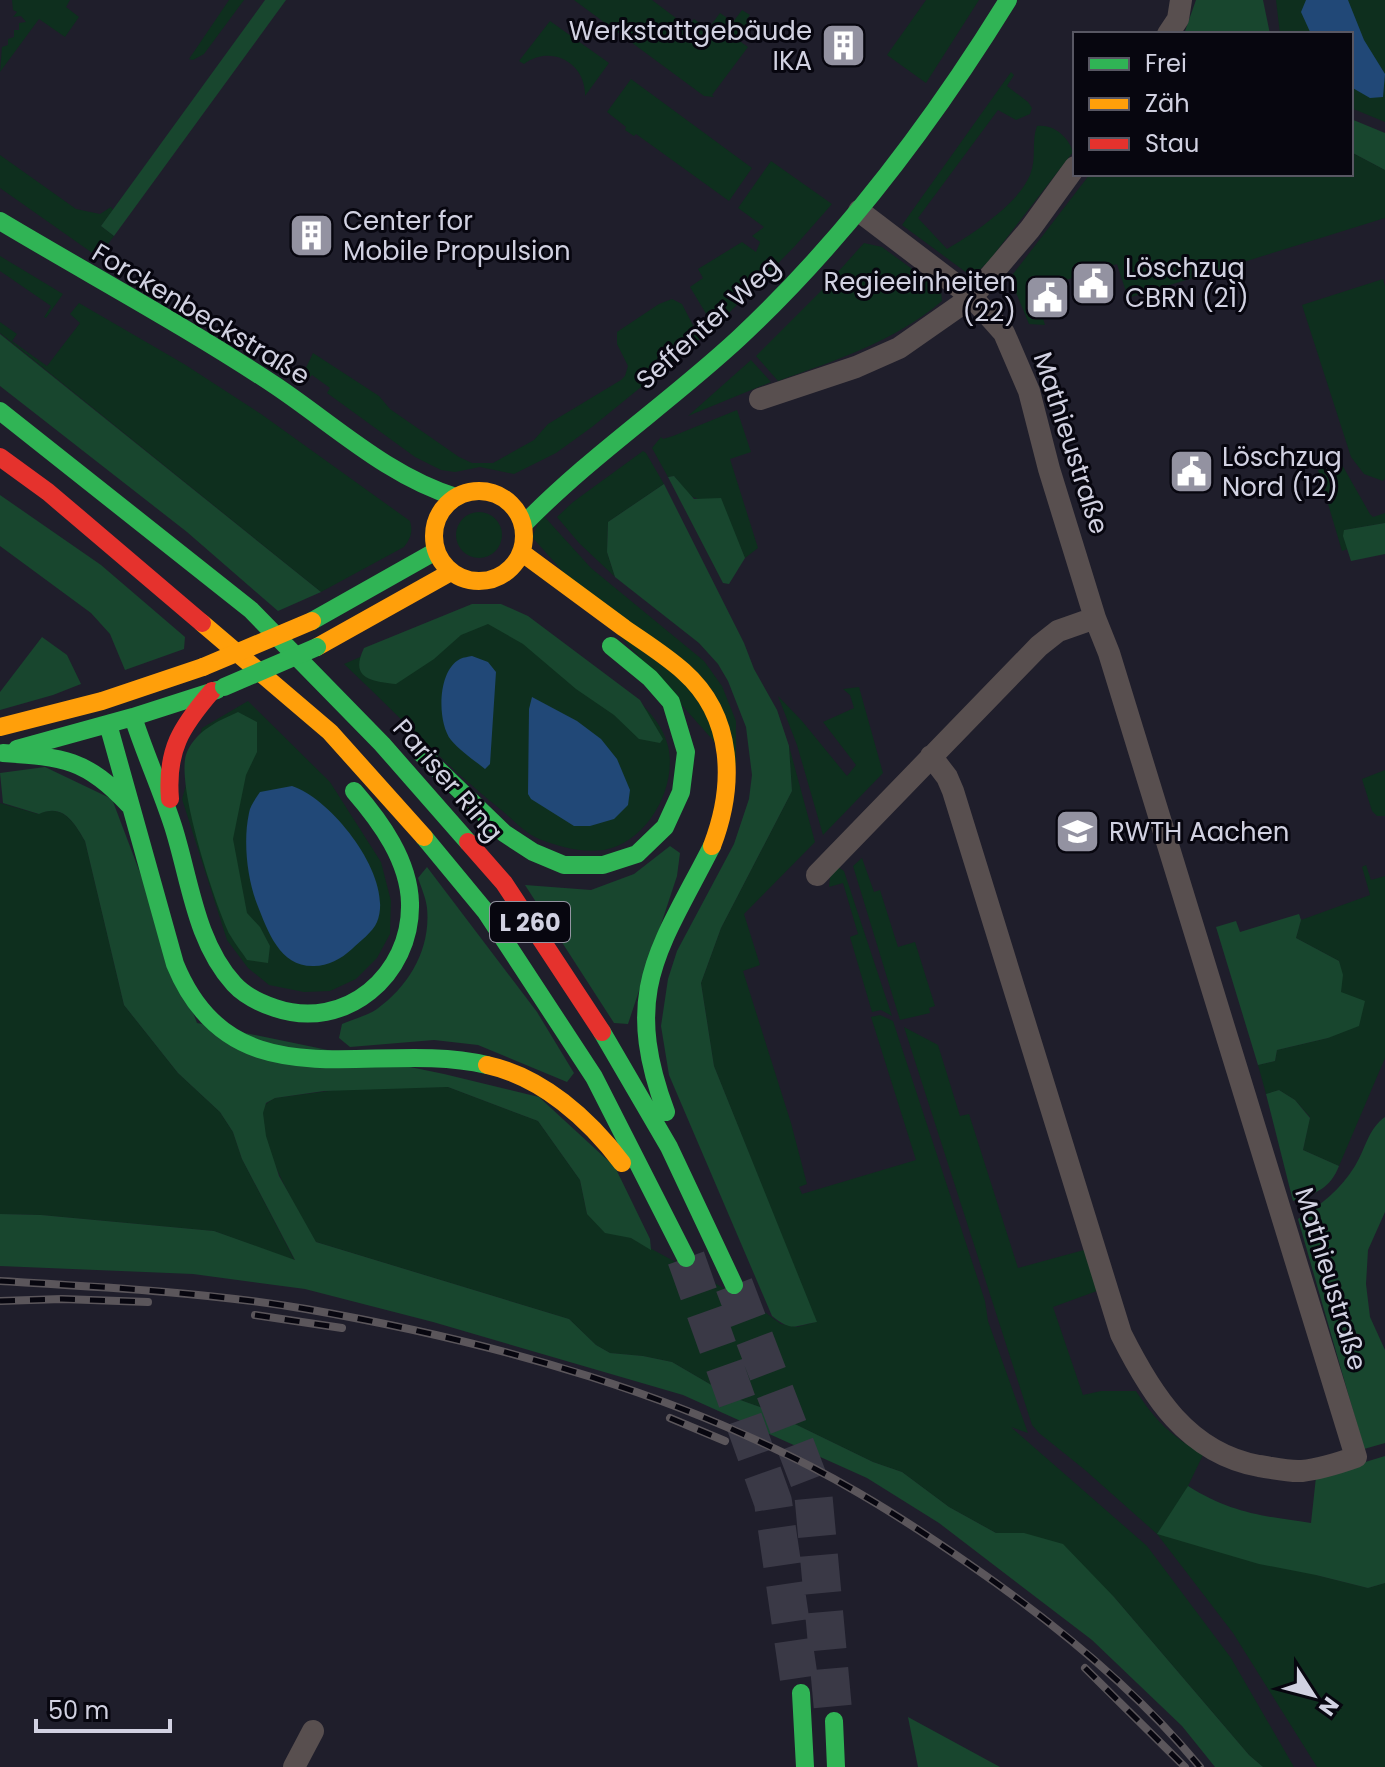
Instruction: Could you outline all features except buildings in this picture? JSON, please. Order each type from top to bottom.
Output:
[{"type":"main road","name":"Seffenter Weg","points":[[523,525],[584,464],[636,425],[737,340],[807,269],[859,211],[936,112],[1008,0]]},
{"type":"main road","name":"Forckenbeckstraße","points":[[0,221],[232,358],[372,456],[440,492],[456,497]]},
{"type":"main road","name":"Pariser Ring","points":[[4,413],[251,610],[382,744],[504,883],[596,1022],[669,1147],[734,1285],[653,1077],[646,1027],[647,992],[656,957],[672,920],[711,851],[723,821],[729,779],[724,742],[709,704],[683,671],[521,552]]},
{"type":"main road","name":"Forckenbeckstraße","points":[[372,456],[428,511],[435,523]]},
{"type":"main road","name":"L 260","points":[[0,457],[48,492],[330,732],[397,805],[486,912],[594,1077],[686,1258],[619,1158],[598,1133],[576,1112],[541,1088],[478,1063],[408,1059],[335,1060],[272,1055],[235,1038],[210,1020],[187,993],[175,964],[129,805]]},
{"type":"main road","name":"Seffenter Weg","points":[[519,495],[584,464]]},
{"type":"main road","points":[[472,491],[519,495],[516,511],[523,525],[524,539],[513,575],[479,581],[464,579],[451,572],[436,551],[434,542],[435,523],[443,508],[456,497],[472,491]]},
{"type":"main road","points":[[0,727],[102,701],[203,667],[312,621],[436,551]]},
{"type":"main road","points":[[1,754],[133,717],[218,689],[333,639],[451,572]]},
{"type":"main road","points":[[251,610],[346,681]]},
{"type":"main road","points":[[208,628],[295,727]]},
{"type":"main road","points":[[413,745],[504,833],[533,852],[564,865],[603,865],[637,854],[665,827],[681,792],[686,752],[671,702],[650,678],[601,638]]},
{"type":"main road","points":[[173,826],[167,777],[173,744],[182,728],[218,689]]},
{"type":"main road","points":[[127,693],[173,826],[210,947],[235,985],[262,1004],[293,1014],[318,1015],[355,1004],[386,976],[405,941],[410,904],[404,873],[384,831],[366,804],[340,776]]},
{"type":"main road","points":[[102,701],[129,805]]},
{"type":"main road","points":[[1,754],[67,759],[92,769],[111,784],[129,805]]},
{"type":"main road","points":[[801,1693],[805,1767]]},
{"type":"main road","points":[[834,1721],[836,1767]]},
{"type":"street","points":[[1169,32],[1178,19],[1181,0]]},
{"type":"street","points":[[760,399],[856,367],[899,348],[972,297],[1030,229],[1073,170]]},
{"type":"street","points":[[859,211],[972,297]]},
{"type":"street","name":"Mathieustraße","points":[[931,756],[953,791],[1121,1334],[1149,1386],[1176,1422],[1225,1456],[1250,1464],[1299,1471],[1356,1457],[1049,469],[1023,375],[1004,333],[972,297]]},
{"type":"street","points":[[817,875],[1039,646],[1058,631],[1095,618]]},
{"type":"street","points":[[294,1767],[313,1731]]},
{"type":"green space","points":[[12,0],[70,0],[66,7],[79,17],[65,37],[39,19],[0,72],[2,47],[14,37],[14,30],[19,30],[19,23],[26,22],[21,16],[13,17],[17,12],[13,10]]},
{"type":"green space","points":[[229,0],[244,0],[204,54],[189,59]]},
{"type":"green space","points":[[265,0],[286,0],[114,236],[101,226]]},
{"type":"green space","points":[[574,0],[652,0],[688,27],[694,19],[708,29],[720,13],[733,22],[742,10],[750,15],[746,21],[750,23],[738,40],[748,47],[712,95],[714,97],[704,96]]},
{"type":"green space","points":[[926,0],[979,0],[926,83],[887,55]]},
{"type":"green space","points":[[1196,0],[1263,0],[1270,32],[1185,32]]},
{"type":"green space","points":[[1276,0],[1385,0],[1385,122],[1353,109],[1353,32],[1280,32]]},
{"type":"green space","points":[[550,21],[609,63],[585,96],[580,74],[565,60],[545,56],[524,64],[519,61]]},
{"type":"green space","points":[[1011,72],[1014,75],[1007,86],[1028,102],[1032,108],[1030,114],[1016,120],[998,110],[918,218],[947,249],[994,217],[1016,197],[1032,169],[1037,126],[1059,132],[1073,152],[988,262],[976,273],[967,273],[902,225]]},
{"type":"green space","points":[[631,79],[752,168],[729,201],[636,134],[634,136],[625,130],[626,127],[607,112]]},
{"type":"green space","points":[[1353,120],[1385,133],[1385,170],[1353,153]]},
{"type":"green space","points":[[1353,153],[1385,170],[1385,218],[1128,298],[1117,264],[1034,290],[1045,325],[1029,324],[1010,278],[1088,176],[1353,176]]},
{"type":"green space","points":[[0,155],[76,209],[100,214],[111,207],[113,210],[101,226],[114,236],[98,257],[0,188]]},
{"type":"green space","points":[[771,161],[832,204],[719,323],[708,317],[690,287],[703,278],[698,269],[742,242],[756,252],[760,242],[752,236],[764,227],[738,208]]},
{"type":"green space","points":[[864,243],[882,247],[941,290],[942,301],[884,339],[778,381],[756,356]]},
{"type":"green space","points":[[0,256],[63,294],[46,318],[51,306],[0,271]]},
{"type":"green space","points":[[1383,279],[1383,481],[1364,474],[1351,457],[1302,305]]},
{"type":"green space","points":[[672,299],[682,304],[700,339],[592,427],[556,453],[514,474],[480,467],[455,472],[441,470],[415,457],[327,393],[330,388],[312,375],[306,378],[305,370],[313,353],[379,396],[390,409],[459,457],[472,463],[493,463],[534,440],[548,424],[621,380],[628,366],[617,344],[617,332],[659,304]]},
{"type":"green space","points":[[79,303],[184,364],[261,414],[410,521],[411,535],[404,547],[321,592],[0,333],[0,322],[17,334],[12,341],[47,366],[80,323],[70,314]]},
{"type":"green space","points":[[0,334],[321,592],[278,611],[187,532],[0,386]]},
{"type":"green space","points":[[751,360],[771,382],[688,416]]},
{"type":"green space","points":[[737,410],[751,452],[730,459],[758,548],[745,558],[736,537],[701,500],[690,496],[674,476],[668,477],[652,448],[661,437],[673,436]]},
{"type":"green space","points":[[643,451],[664,484],[608,522],[607,552],[615,577],[557,517]]},
{"type":"green space","points":[[1341,463],[1370,514],[1373,517],[1385,513],[1385,523],[1344,530],[1348,549],[1342,551],[1318,470]]},
{"type":"green space","points":[[674,476],[694,499],[721,498],[745,558],[729,584],[723,583],[668,477]]},
{"type":"green space","points":[[664,484],[777,710],[789,746],[792,791],[721,928],[701,983],[714,1066],[817,1322],[798,1326],[789,1326],[772,1316],[669,1075],[661,1026],[668,979],[677,951],[734,844],[749,799],[752,775],[746,727],[718,664],[699,643],[615,577],[607,552],[608,522]]},
{"type":"green space","points":[[0,495],[101,565],[185,637],[184,649],[125,670],[110,634],[91,613],[0,546]]},
{"type":"green space","points":[[479,512],[495,519],[502,535],[495,551],[479,558],[463,551],[456,535],[463,519]]},
{"type":"green space","points":[[542,514],[591,568],[704,661],[722,686],[736,721],[736,766],[532,537]]},
{"type":"green space","points":[[1385,523],[1385,554],[1351,561],[1344,530]]},
{"type":"green space","points":[[472,604],[501,604],[528,616],[640,700],[663,739],[660,743],[639,739],[614,715],[576,689],[523,644],[488,624],[461,635],[434,659],[396,684],[371,679],[361,672],[360,658],[364,648]]},
{"type":"green space","points":[[480,605],[638,701],[656,721],[668,746],[668,779],[656,811],[634,837],[620,845],[595,851],[562,847],[534,836],[460,775],[344,664]]},
{"type":"green space","points":[[42,637],[67,655],[81,684],[0,710],[0,692]]},
{"type":"green space","points":[[859,687],[883,773],[823,835],[797,745],[778,696],[847,776],[856,765],[823,722],[854,708],[850,695],[843,689]]},
{"type":"green space","points":[[248,701],[330,782],[381,862],[391,901],[390,934],[377,958],[356,979],[330,991],[304,992],[269,985],[248,968],[227,940],[182,799],[202,728]]},
{"type":"green space","points":[[238,712],[257,722],[257,752],[246,775],[233,839],[247,913],[260,927],[270,946],[268,963],[247,960],[230,935],[206,871],[186,788],[184,767],[191,744],[209,727]]},
{"type":"green space","points":[[789,746],[815,842],[744,914],[760,965],[743,971],[791,1123],[807,1184],[799,1187],[802,1194],[916,1160],[871,1017],[880,1015],[893,1021],[985,1301],[988,1321],[1028,1433],[1011,1427],[1147,1546],[1231,1658],[1294,1767],[1263,1767],[1249,1755],[1114,1597],[1024,1533],[996,1533],[949,1507],[902,1472],[873,1462],[760,1407],[732,1397],[672,1362],[610,1353],[596,1345],[569,1319],[316,1242],[289,1195],[264,1134],[262,1117],[265,1105],[270,1101],[351,1088],[448,1087],[538,1121],[580,1180],[587,1214],[755,1305],[781,1324],[797,1327],[816,1322],[714,1066],[701,983],[721,928],[792,791]]},
{"type":"green space","points":[[45,767],[112,799],[197,1023],[539,1097],[615,1167],[650,1239],[651,1250],[631,1238],[605,1233],[587,1214],[580,1180],[538,1121],[448,1087],[324,1091],[275,1098],[266,1103],[263,1113],[266,1136],[279,1176],[316,1242],[569,1319],[596,1345],[610,1353],[672,1362],[732,1397],[760,1407],[873,1462],[902,1472],[949,1507],[996,1533],[1024,1533],[1063,1544],[1114,1597],[1249,1755],[1263,1767],[1215,1767],[1182,1726],[1092,1640],[939,1523],[867,1478],[683,1395],[433,1322],[305,1289],[193,1274],[0,1266],[0,1214],[214,1231],[295,1260],[242,1159],[233,1132],[220,1112],[178,1073],[124,1005],[81,834],[72,821],[61,813],[47,811],[39,814],[3,803],[0,773]]},
{"type":"green space","points":[[1385,770],[1385,816],[1377,816],[1372,811],[1362,779]]},
{"type":"green space","points":[[0,803],[38,814],[47,811],[61,813],[77,827],[85,841],[124,1005],[178,1073],[220,1112],[233,1132],[242,1159],[295,1261],[214,1231],[0,1214]]},
{"type":"green space","points":[[670,846],[680,853],[677,876],[628,1024],[614,1023],[525,885],[591,890],[634,874]]},
{"type":"green space","points":[[862,858],[874,892],[880,890],[898,947],[915,942],[935,1006],[929,1008],[930,1013],[900,1020],[853,866]]},
{"type":"green space","points":[[1366,865],[1371,880],[1385,876],[1385,1058],[1339,1166],[1303,1150],[1310,1117],[1295,1100],[1279,1090],[1266,1094],[1258,1065],[1275,1061],[1277,1050],[1328,1038],[1340,990],[1339,961],[1296,938],[1301,920],[1370,895],[1362,867]]},
{"type":"green space","points":[[836,866],[844,871],[892,1016],[881,1010],[872,1012],[850,937],[858,934],[843,883],[829,887]]},
{"type":"green space","points":[[427,867],[537,1012],[574,1073],[567,1082],[478,1045],[434,1040],[350,1047],[339,1038],[342,1024],[377,1009],[399,989],[416,965],[427,923],[426,904],[418,878]]},
{"type":"green space","points":[[1299,914],[1301,920],[1296,938],[1339,961],[1343,975],[1341,992],[1365,1001],[1359,1026],[1328,1038],[1277,1050],[1275,1061],[1258,1065],[1216,927],[1236,921],[1240,932]]},
{"type":"green space","points":[[904,1027],[938,1045],[960,1116],[969,1114],[1018,1268],[1084,1250],[1097,1291],[1053,1307],[1083,1395],[1101,1391],[1136,1391],[1165,1427],[1203,1455],[1188,1486],[1316,1575],[1368,1588],[1385,1583],[1385,1767],[1317,1767],[1233,1633],[1157,1534],[1032,1425]]},
{"type":"green space","points":[[1279,1090],[1295,1100],[1310,1118],[1303,1150],[1339,1166],[1321,1189],[1293,1201],[1266,1094]]},
{"type":"green space","points":[[1385,1117],[1385,1212],[1368,1250],[1366,1284],[1370,1317],[1385,1350],[1385,1443],[1364,1449],[1298,1219],[1343,1182],[1355,1166],[1371,1133]]},
{"type":"green space","points":[[1385,1456],[1385,1583],[1368,1588],[1259,1564],[1157,1534],[1188,1486],[1233,1508],[1311,1523],[1316,1477]]},
{"type":"green space","points":[[908,1717],[1000,1767],[918,1767]]},
{"type":"water","points":[[1306,0],[1348,0],[1364,40],[1385,74],[1383,97],[1370,98],[1353,88],[1353,32],[1310,32],[1301,12]]},
{"type":"water","points":[[472,656],[488,662],[496,672],[490,764],[485,769],[451,740],[443,721],[443,685],[447,674],[460,659]]},
{"type":"water","points":[[532,697],[577,721],[601,739],[617,759],[630,790],[628,805],[614,819],[590,826],[574,826],[531,799],[528,794],[529,709]]},
{"type":"water","points":[[292,786],[325,807],[356,842],[369,863],[380,904],[377,922],[369,933],[343,956],[319,966],[292,961],[277,946],[257,904],[248,871],[246,835],[252,805],[260,792]]},
{"type":"tunnel","points":[[686,1258],[773,1502],[801,1693]]},
{"type":"tunnel","points":[[734,1285],[813,1491],[834,1721]]},
{"type":"railway","points":[[0,1281],[230,1298],[377,1322],[590,1376],[727,1427],[857,1492],[1000,1586],[1062,1633],[1120,1683],[1200,1767]]},
{"type":"railway","points":[[0,1301],[62,1299],[148,1302]]},
{"type":"railway","points":[[255,1315],[342,1328]]},
{"type":"railway","points":[[670,1418],[725,1441]]},
{"type":"railway","points":[[1085,1668],[1185,1767]]},
{"type":"traffic: fast","points":[[523,525],[575,476],[739,338],[815,261],[917,135],[1008,0]]},
{"type":"traffic: fast","points":[[0,221],[242,364],[384,463],[431,488],[456,497]]},
{"type":"traffic: fast","points":[[0,411],[251,610],[382,744],[468,842]]},
{"type":"traffic: fast","points":[[312,621],[436,551]]},
{"type":"traffic: fast","points":[[421,753],[504,833],[533,852],[564,865],[603,865],[637,854],[665,827],[681,792],[686,752],[671,702],[650,678],[611,646]]},
{"type":"traffic: fast","points":[[224,687],[317,647]]},
{"type":"traffic: fast","points":[[17,749],[217,690]]},
{"type":"traffic: fast","points":[[133,717],[173,826],[195,909],[210,949],[238,988],[253,999],[275,1008],[301,1013],[326,1012],[349,1004],[370,992],[387,974],[400,953],[408,929],[410,903],[405,872],[392,843],[354,791]]},
{"type":"traffic: fast","points":[[108,724],[175,964],[201,1009],[232,1037],[269,1052],[310,1058],[443,1059],[487,1065]]},
{"type":"traffic: fast","points":[[3,753],[42,756],[73,763],[100,778],[129,805]]},
{"type":"traffic: fast","points":[[424,837],[486,912],[594,1077],[686,1258]]},
{"type":"traffic: fast","points":[[666,1112],[653,1070],[647,1034],[647,1002],[652,973],[676,914],[712,846]]},
{"type":"traffic: fast","points":[[602,1032],[669,1147],[734,1285]]},
{"type":"traffic: fast","points":[[801,1693],[805,1767]]},
{"type":"traffic: fast","points":[[834,1721],[836,1767]]},
{"type":"traffic: slow","points":[[479,491],[496,495],[511,504],[520,519],[524,536],[520,553],[511,568],[496,577],[479,581],[462,577],[447,568],[438,553],[434,536],[438,519],[447,504],[462,495],[479,491]]},
{"type":"traffic: slow","points":[[521,552],[683,671],[713,709],[726,753],[727,776],[712,846]]},
{"type":"traffic: slow","points":[[317,647],[451,572]]},
{"type":"traffic: slow","points":[[203,667],[312,621]]},
{"type":"traffic: slow","points":[[202,623],[330,732],[424,837]]},
{"type":"traffic: slow","points":[[0,727],[102,701],[203,667]]},
{"type":"traffic: slow","points":[[487,1065],[527,1079],[563,1102],[595,1131],[622,1163]]},
{"type":"traffic: jam","points":[[0,457],[48,492],[202,623]]},
{"type":"traffic: jam","points":[[170,799],[171,767],[178,740],[212,691]]},
{"type":"traffic: jam","points":[[468,842],[504,883],[602,1032]]},
{"type":"place","name":"Werkstattgebäude IKA","points":[[843,46]]},
{"type":"place","name":"Center for Mobile Propulsion","points":[[312,236]]},
{"type":"place","name":"Löschzug CBRN (21)","points":[[1094,283]]},
{"type":"place","name":"Regieeinheiten (22)","points":[[1047,297]]},
{"type":"place","name":"Löschzug Nord (12)","points":[[1191,472]]},
{"type":"place","name":"RWTH Aachen","points":[[1078,832]]}]
